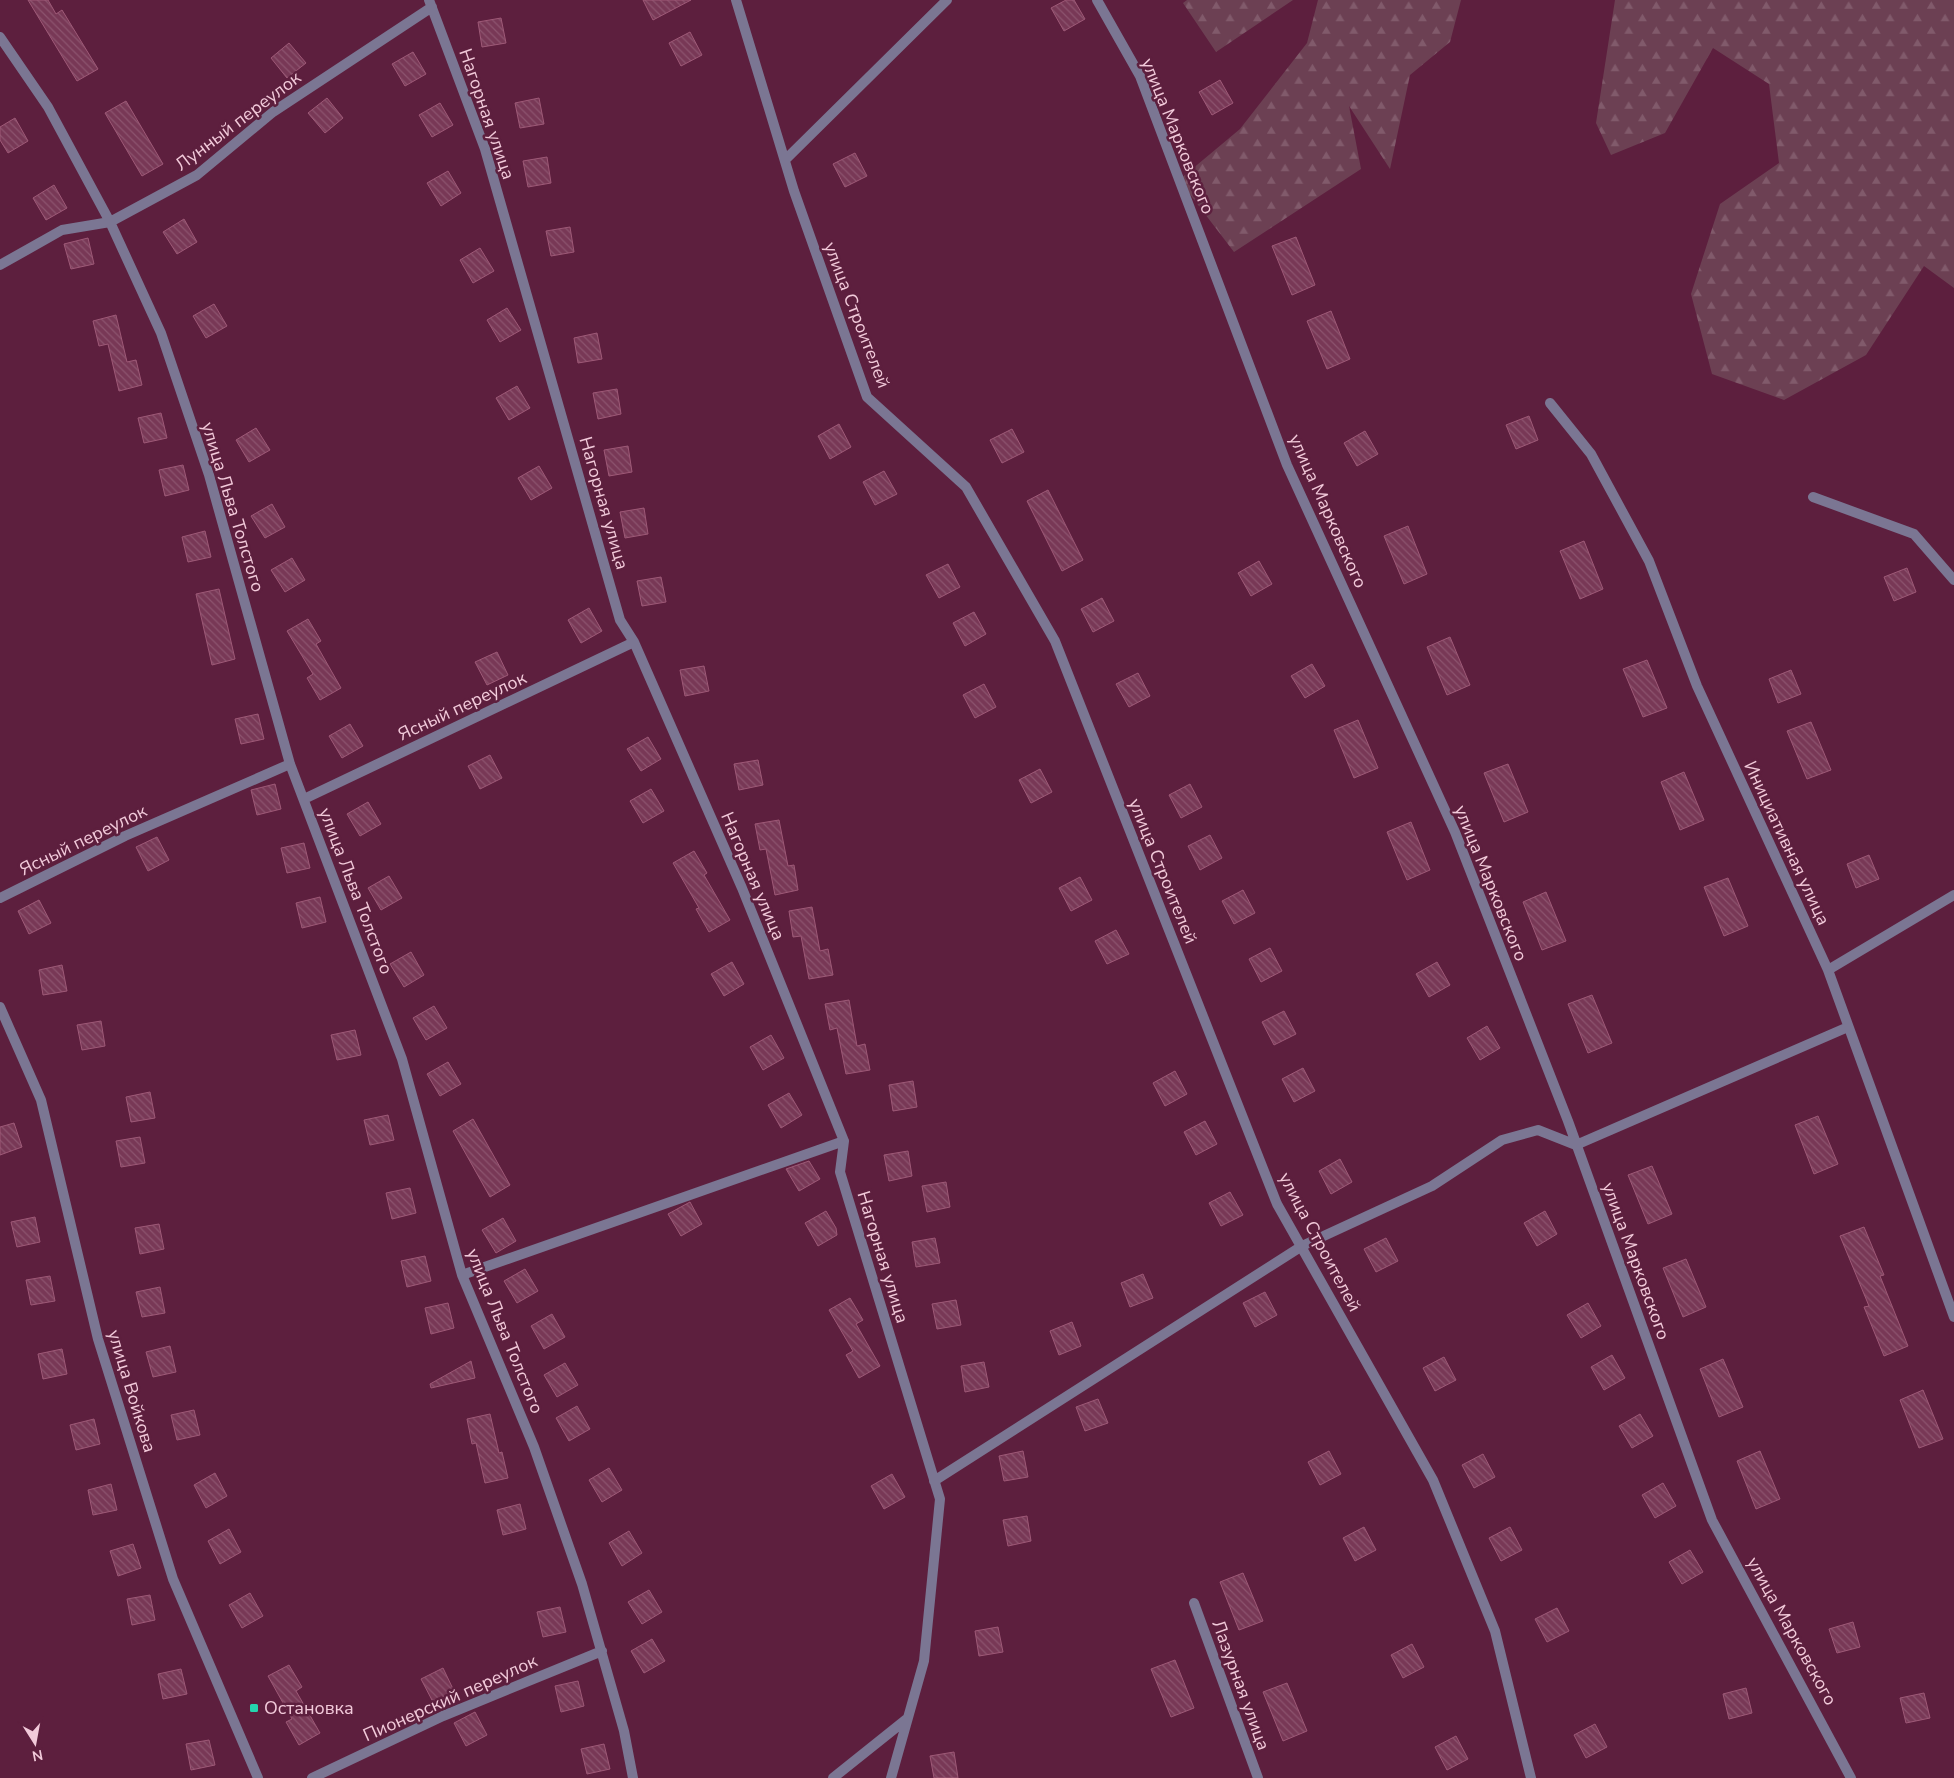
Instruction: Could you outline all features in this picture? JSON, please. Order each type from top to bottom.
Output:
[{"type":"street","name":"улица Строителей","points":[[736,0],[785,160],[867,397],[966,487],[1055,641],[1277,1204],[1432,1480],[1495,1631],[1531,1778]]},
{"type":"street","points":[[785,160],[947,0]]},
{"type":"street","name":"улица Марковского","points":[[1097,0],[1140,76],[1288,465],[1455,832],[1576,1145],[1712,1520],[1851,1778]]},
{"type":"street","name":"Лунный переулок","points":[[0,265],[62,230],[110,222],[197,175],[273,112],[430,4]]},
{"type":"street","name":"Нагорная улица","points":[[430,4],[485,149],[620,620],[634,642],[742,888],[844,1141],[840,1172],[940,1499],[924,1661],[891,1778]]},
{"type":"street","name":"улица Льва Толстого","points":[[0,37],[48,107],[110,222],[161,333],[206,466],[290,764],[402,1059],[462,1275],[534,1446],[582,1584],[624,1731],[633,1778]]},
{"type":"street","name":"Инициативная улица","points":[[1550,403],[1591,454],[1649,561],[1697,686],[1828,970],[1954,1317]]},
{"type":"street","points":[[1813,497],[1914,534],[1954,580]]},
{"type":"street","name":"Ясный переулок","points":[[304,799],[634,642]]},
{"type":"street","name":"Ясный переулок","points":[[0,898],[125,836],[290,764]]},
{"type":"street","points":[[1828,970],[1954,895]]},
{"type":"street","name":"улица Войкова","points":[[0,1007],[41,1100],[98,1339],[173,1579],[258,1778]]},
{"type":"street","points":[[934,1481],[1302,1246],[1432,1186],[1502,1140],[1538,1130],[1576,1145],[1848,1027]]},
{"type":"street","points":[[462,1275],[844,1141]]},
{"type":"street","name":"Лазурная улица","points":[[1194,1603],[1258,1778]]},
{"type":"street","name":"Пионерский переулок","points":[[312,1778],[443,1716],[602,1651]]},
{"type":"street","points":[[833,1778],[908,1718]]},
{"type":"green space","points":[[1187,0],[1293,0],[1216,52],[1183,3]]},
{"type":"green space","points":[[1318,0],[1461,0],[1450,42],[1410,75],[1390,169],[1349,106],[1361,169],[1234,252],[1179,180],[1240,129],[1307,43]]},
{"type":"green space","points":[[1615,0],[1954,0],[1954,288],[1924,266],[1866,355],[1784,400],[1712,374],[1691,294],[1720,204],[1779,163],[1769,84],[1713,48],[1665,133],[1611,155],[1596,123]]},
{"type":"building","points":[[28,0],[48,0],[56,14],[62,10],[98,69],[77,81]]},
{"type":"building","points":[[643,0],[691,0],[653,20]]},
{"type":"building","points":[[1066,0],[1074,0],[1085,19],[1064,31],[1051,8]]},
{"type":"building","points":[[501,18],[506,43],[482,47],[478,22]]},
{"type":"building","points":[[690,32],[702,55],[681,66],[669,43]]},
{"type":"building","points":[[289,43],[306,63],[287,78],[271,58]]},
{"type":"building","points":[[413,52],[426,74],[405,86],[392,64]]},
{"type":"building","points":[[1220,80],[1233,103],[1212,115],[1199,92]]},
{"type":"building","points":[[327,98],[343,118],[325,133],[308,113]]},
{"type":"building","points":[[539,98],[544,124],[520,128],[515,103]]},
{"type":"building","points":[[126,101],[163,164],[142,176],[105,113]]},
{"type":"building","points":[[440,103],[453,125],[432,137],[419,115]]},
{"type":"building","points":[[15,118],[28,141],[8,153],[0,140],[0,127]]},
{"type":"building","points":[[855,153],[867,176],[845,187],[833,164]]},
{"type":"building","points":[[547,157],[551,183],[528,187],[523,161]]},
{"type":"building","points":[[448,171],[461,193],[441,206],[427,183]]},
{"type":"building","points":[[54,185],[67,208],[46,220],[33,198]]},
{"type":"building","points":[[184,219],[197,242],[177,254],[163,232]]},
{"type":"building","points":[[570,227],[574,252],[551,256],[546,231]]},
{"type":"building","points":[[1296,237],[1315,285],[1292,295],[1272,246]]},
{"type":"building","points":[[88,238],[94,264],[71,269],[64,244]]},
{"type":"building","points":[[480,248],[494,271],[473,283],[460,260]]},
{"type":"building","points":[[214,304],[227,326],[206,338],[193,316]]},
{"type":"building","points":[[507,308],[521,330],[500,342],[487,320]]},
{"type":"building","points":[[1331,311],[1350,359],[1327,369],[1307,321]]},
{"type":"building","points":[[116,315],[127,362],[136,360],[142,385],[119,391],[108,344],[99,346],[93,321]]},
{"type":"building","points":[[597,333],[602,359],[578,363],[574,338]]},
{"type":"building","points":[[517,386],[530,408],[509,420],[496,398]]},
{"type":"building","points":[[617,389],[621,414],[598,419],[593,393]]},
{"type":"building","points":[[161,413],[167,438],[144,443],[138,418]]},
{"type":"building","points":[[1529,416],[1538,440],[1516,449],[1506,425]]},
{"type":"building","points":[[839,424],[851,447],[830,459],[818,436]]},
{"type":"building","points":[[256,428],[270,450],[249,462],[236,440]]},
{"type":"building","points":[[1012,429],[1024,452],[1002,463],[990,440]]},
{"type":"building","points":[[1365,431],[1378,454],[1357,466],[1344,443]]},
{"type":"building","points":[[628,446],[632,472],[609,476],[604,450]]},
{"type":"building","points":[[183,465],[189,490],[165,496],[159,470]]},
{"type":"building","points":[[539,466],[552,488],[531,500],[518,478]]},
{"type":"building","points":[[884,471],[897,494],[875,505],[863,482]]},
{"type":"building","points":[[1048,490],[1083,560],[1062,571],[1027,501]]},
{"type":"building","points":[[272,504],[285,527],[265,538],[251,516]]},
{"type":"building","points":[[644,508],[648,534],[625,538],[620,512]]},
{"type":"building","points":[[1408,526],[1427,574],[1404,584],[1384,536]]},
{"type":"building","points":[[205,531],[211,557],[188,562],[182,537]]},
{"type":"building","points":[[1584,541],[1603,589],[1580,599],[1560,551]]},
{"type":"building","points":[[292,558],[305,580],[285,592],[271,570]]},
{"type":"building","points":[[1259,561],[1272,584],[1251,596],[1238,573]]},
{"type":"building","points":[[948,564],[960,587],[939,598],[926,575]]},
{"type":"building","points":[[1907,568],[1916,592],[1894,601],[1884,577]]},
{"type":"building","points":[[661,577],[666,602],[642,606],[637,581]]},
{"type":"building","points":[[219,589],[235,659],[212,665],[196,594]]},
{"type":"building","points":[[1102,598],[1114,621],[1093,632],[1081,609]]},
{"type":"building","points":[[589,608],[602,631],[581,643],[568,620]]},
{"type":"building","points":[[974,612],[986,634],[965,646],[953,623]]},
{"type":"building","points":[[308,619],[321,641],[316,644],[341,688],[320,700],[307,678],[313,674],[287,631]]},
{"type":"building","points":[[1450,637],[1470,685],[1447,695],[1427,647]]},
{"type":"building","points":[[497,652],[508,675],[487,685],[475,662]]},
{"type":"building","points":[[1647,660],[1667,708],[1643,717],[1623,669]]},
{"type":"building","points":[[1312,664],[1325,686],[1305,698],[1291,676]]},
{"type":"building","points":[[704,666],[709,691],[685,696],[680,670]]},
{"type":"building","points":[[1791,670],[1801,694],[1778,703],[1769,679]]},
{"type":"building","points":[[1138,673],[1150,696],[1129,707],[1116,684]]},
{"type":"building","points":[[984,684],[996,707],[975,718],[963,695]]},
{"type":"building","points":[[258,714],[264,739],[241,744],[235,719]]},
{"type":"building","points":[[1358,720],[1378,768],[1354,778],[1334,730]]},
{"type":"building","points":[[1811,722],[1831,770],[1807,779],[1787,731]]},
{"type":"building","points":[[350,724],[363,746],[342,758],[329,736]]},
{"type":"building","points":[[648,737],[661,759],[641,771],[627,749]]},
{"type":"building","points":[[490,755],[502,778],[480,789],[468,766]]},
{"type":"building","points":[[758,760],[763,785],[739,790],[734,764]]},
{"type":"building","points":[[1508,764],[1528,812],[1504,822],[1484,773]]},
{"type":"building","points":[[1040,769],[1052,792],[1031,803],[1019,780]]},
{"type":"building","points":[[1684,772],[1704,820],[1680,830],[1661,782]]},
{"type":"building","points":[[275,784],[281,809],[257,815],[251,790]]},
{"type":"building","points":[[1190,784],[1202,807],[1181,818],[1169,795]]},
{"type":"building","points":[[651,789],[664,811],[643,823],[630,801]]},
{"type":"building","points":[[368,802],[381,824],[360,836],[347,814]]},
{"type":"building","points":[[779,820],[788,866],[794,865],[798,890],[775,895],[766,849],[760,850],[755,824]]},
{"type":"building","points":[[1411,822],[1430,870],[1407,880],[1387,832]]},
{"type":"building","points":[[1210,835],[1222,858],[1200,870],[1188,846]]},
{"type":"building","points":[[157,837],[169,860],[148,871],[136,847]]},
{"type":"building","points":[[304,843],[310,868],[287,873],[281,848]]},
{"type":"building","points":[[694,851],[707,873],[704,875],[730,920],[709,932],[696,909],[699,908],[673,863]]},
{"type":"building","points":[[1869,855],[1879,879],[1856,888],[1847,864]]},
{"type":"building","points":[[389,876],[402,898],[381,910],[368,888]]},
{"type":"building","points":[[1080,877],[1092,900],[1071,911],[1059,888]]},
{"type":"building","points":[[1728,878],[1748,926],[1724,936],[1704,887]]},
{"type":"building","points":[[1243,890],[1255,913],[1234,924],[1222,901]]},
{"type":"building","points":[[1546,892],[1566,941],[1542,950],[1523,902]]},
{"type":"building","points":[[320,897],[326,922],[302,928],[296,903]]},
{"type":"building","points":[[39,900],[51,923],[29,934],[18,911]]},
{"type":"building","points":[[812,907],[820,951],[828,949],[833,975],[809,979],[801,936],[793,937],[789,911]]},
{"type":"building","points":[[1116,930],[1129,954],[1107,964],[1095,941]]},
{"type":"building","points":[[1270,948],[1282,971],[1261,982],[1249,959]]},
{"type":"building","points":[[411,952],[424,975],[404,987],[390,964]]},
{"type":"building","points":[[732,962],[744,984],[724,996],[711,974]]},
{"type":"building","points":[[1437,962],[1450,985],[1429,997],[1416,974]]},
{"type":"building","points":[[62,965],[67,991],[43,995],[39,970]]},
{"type":"building","points":[[1592,995],[1612,1043],[1588,1053],[1568,1004]]},
{"type":"building","points":[[849,1000],[857,1046],[865,1044],[870,1070],[846,1074],[837,1028],[830,1030],[825,1004]]},
{"type":"building","points":[[434,1006],[447,1028],[426,1040],[413,1018]]},
{"type":"building","points":[[1284,1011],[1296,1034],[1274,1045],[1262,1022]]},
{"type":"building","points":[[101,1021],[105,1046],[82,1050],[77,1025]]},
{"type":"building","points":[[1487,1026],[1500,1048],[1480,1060],[1467,1038]]},
{"type":"building","points":[[355,1030],[361,1055],[337,1060],[331,1035]]},
{"type":"building","points":[[771,1035],[784,1058],[763,1070],[750,1047]]},
{"type":"building","points":[[448,1062],[461,1084],[440,1096],[427,1074]]},
{"type":"building","points":[[1303,1068],[1315,1091],[1294,1102],[1282,1079]]},
{"type":"building","points":[[1175,1071],[1187,1094],[1165,1106],[1153,1083]]},
{"type":"building","points":[[913,1081],[917,1107],[893,1111],[889,1085]]},
{"type":"building","points":[[150,1092],[155,1118],[131,1122],[126,1097]]},
{"type":"building","points":[[789,1093],[802,1115],[781,1128],[768,1105]]},
{"type":"building","points":[[388,1115],[394,1140],[370,1145],[364,1120]]},
{"type":"building","points":[[1818,1116],[1838,1164],[1814,1174],[1795,1125]]},
{"type":"building","points":[[473,1119],[510,1185],[490,1197],[453,1131]]},
{"type":"building","points":[[1205,1121],[1217,1144],[1196,1155],[1184,1132]]},
{"type":"building","points":[[14,1123],[22,1147],[0,1155],[0,1127]]},
{"type":"building","points":[[140,1137],[145,1163],[121,1167],[116,1141]]},
{"type":"building","points":[[908,1151],[912,1176],[889,1181],[884,1155]]},
{"type":"building","points":[[1340,1159],[1352,1182],[1331,1194],[1319,1171]]},
{"type":"building","points":[[809,1161],[820,1179],[799,1191],[786,1169]]},
{"type":"building","points":[[1652,1166],[1672,1214],[1648,1224],[1628,1175]]},
{"type":"building","points":[[946,1182],[950,1207],[927,1212],[922,1186]]},
{"type":"building","points":[[410,1188],[416,1213],[392,1219],[386,1193]]},
{"type":"building","points":[[1230,1192],[1243,1215],[1221,1226],[1209,1203]]},
{"type":"building","points":[[690,1202],[702,1224],[681,1236],[668,1214]]},
{"type":"building","points":[[826,1211],[836,1228],[837,1235],[818,1246],[805,1223]]},
{"type":"building","points":[[1545,1211],[1557,1234],[1537,1246],[1524,1223]]},
{"type":"building","points":[[35,1217],[40,1242],[17,1247],[11,1222]]},
{"type":"building","points":[[503,1218],[516,1241],[496,1253],[482,1230]]},
{"type":"building","points":[[159,1224],[164,1249],[140,1254],[135,1228]]},
{"type":"building","points":[[1864,1227],[1884,1275],[1880,1276],[1908,1346],[1884,1356],[1864,1307],[1869,1306],[1840,1236]]},
{"type":"building","points":[[935,1238],[940,1263],[916,1267],[912,1242]]},
{"type":"building","points":[[1386,1238],[1398,1261],[1376,1272],[1364,1249]]},
{"type":"building","points":[[425,1256],[431,1281],[407,1287],[401,1261]]},
{"type":"building","points":[[1686,1259],[1706,1307],[1683,1317],[1663,1268]]},
{"type":"building","points":[[525,1269],[538,1291],[517,1303],[504,1281]]},
{"type":"building","points":[[1143,1274],[1153,1298],[1130,1307],[1121,1283]]},
{"type":"building","points":[[50,1276],[55,1301],[31,1305],[26,1280]]},
{"type":"building","points":[[160,1287],[165,1313],[142,1317],[136,1292]]},
{"type":"building","points":[[1265,1292],[1277,1315],[1255,1327],[1243,1303]]},
{"type":"building","points":[[850,1298],[863,1320],[856,1324],[880,1366],[859,1378],[846,1355],[853,1351],[829,1310]]},
{"type":"building","points":[[956,1300],[961,1325],[937,1329],[932,1304]]},
{"type":"building","points":[[448,1303],[454,1328],[431,1334],[425,1308]]},
{"type":"building","points":[[1588,1303],[1601,1326],[1581,1338],[1567,1315]]},
{"type":"building","points":[[552,1314],[565,1337],[544,1349],[531,1326]]},
{"type":"building","points":[[1072,1322],[1081,1346],[1059,1355],[1050,1331]]},
{"type":"building","points":[[170,1346],[176,1372],[153,1377],[146,1352]]},
{"type":"building","points":[[62,1349],[67,1374],[43,1379],[38,1354]]},
{"type":"building","points":[[1612,1355],[1625,1378],[1604,1390],[1591,1367]]},
{"type":"building","points":[[1444,1357],[1456,1380],[1435,1391],[1423,1368]]},
{"type":"building","points":[[1723,1359],[1743,1407],[1719,1417],[1700,1369]]},
{"type":"building","points":[[471,1361],[475,1378],[431,1388],[430,1384]]},
{"type":"building","points":[[984,1362],[989,1387],[965,1392],[961,1366]]},
{"type":"building","points":[[565,1363],[578,1385],[557,1397],[544,1375]]},
{"type":"building","points":[[1923,1390],[1943,1439],[1919,1448],[1900,1400]]},
{"type":"building","points":[[1098,1399],[1108,1423],[1085,1431],[1076,1407]]},
{"type":"building","points":[[577,1406],[590,1429],[569,1441],[556,1418]]},
{"type":"building","points":[[194,1410],[200,1435],[177,1440],[171,1415]]},
{"type":"building","points":[[490,1414],[499,1453],[502,1452],[508,1478],[485,1483],[476,1443],[472,1444],[467,1419]]},
{"type":"building","points":[[1640,1414],[1653,1436],[1632,1448],[1619,1426]]},
{"type":"building","points":[[94,1419],[100,1444],[76,1450],[70,1425]]},
{"type":"building","points":[[1023,1451],[1028,1477],[1004,1481],[999,1456]]},
{"type":"building","points":[[1329,1451],[1341,1474],[1320,1485],[1308,1462]]},
{"type":"building","points":[[1760,1451],[1780,1499],[1756,1509],[1737,1461]]},
{"type":"building","points":[[1483,1454],[1495,1477],[1474,1488],[1462,1465]]},
{"type":"building","points":[[609,1468],[622,1490],[602,1502],[589,1480]]},
{"type":"building","points":[[215,1473],[227,1496],[206,1508],[194,1485]]},
{"type":"building","points":[[892,1474],[905,1497],[884,1509],[871,1486]]},
{"type":"building","points":[[1663,1483],[1676,1506],[1655,1518],[1642,1495]]},
{"type":"building","points":[[111,1484],[117,1510],[93,1515],[88,1490]]},
{"type":"building","points":[[520,1504],[526,1529],[503,1535],[497,1510]]},
{"type":"building","points":[[1027,1516],[1031,1541],[1008,1546],[1003,1520]]},
{"type":"building","points":[[1364,1527],[1376,1550],[1355,1561],[1343,1538]]},
{"type":"building","points":[[1510,1527],[1522,1550],[1501,1561],[1489,1538]]},
{"type":"building","points":[[229,1529],[241,1552],[220,1564],[208,1541]]},
{"type":"building","points":[[629,1531],[642,1553],[622,1566],[609,1543]]},
{"type":"building","points":[[133,1544],[141,1568],[118,1576],[110,1551]]},
{"type":"building","points":[[1690,1550],[1703,1572],[1682,1584],[1669,1562]]},
{"type":"building","points":[[1243,1573],[1263,1621],[1239,1630],[1220,1582]]},
{"type":"building","points":[[649,1590],[662,1612],[642,1624],[628,1602]]},
{"type":"building","points":[[250,1593],[263,1616],[242,1628],[229,1605]]},
{"type":"building","points":[[150,1595],[155,1620],[132,1625],[127,1599]]},
{"type":"building","points":[[560,1607],[566,1632],[543,1637],[537,1612]]},
{"type":"building","points":[[1557,1608],[1569,1631],[1547,1642],[1535,1619]]},
{"type":"building","points":[[1853,1622],[1860,1647],[1837,1653],[1829,1629]]},
{"type":"building","points":[[998,1627],[1003,1652],[979,1656],[975,1631]]},
{"type":"building","points":[[652,1639],[665,1661],[644,1673],[631,1651]]},
{"type":"building","points":[[1412,1644],[1424,1667],[1403,1678],[1391,1655]]},
{"type":"building","points":[[1175,1660],[1194,1708],[1171,1717],[1151,1669]]},
{"type":"building","points":[[289,1665],[302,1687],[296,1691],[320,1733],[299,1745],[286,1722],[292,1719],[268,1676]]},
{"type":"building","points":[[443,1668],[454,1691],[433,1702],[421,1679]]},
{"type":"building","points":[[181,1669],[187,1694],[163,1699],[158,1674]]},
{"type":"building","points":[[578,1681],[584,1706],[561,1712],[555,1686]]},
{"type":"building","points":[[1287,1683],[1307,1731],[1283,1741],[1263,1692]]},
{"type":"building","points":[[1746,1688],[1752,1713],[1729,1719],[1723,1694]]},
{"type":"building","points":[[1924,1693],[1930,1718],[1906,1723],[1900,1698]]},
{"type":"building","points":[[475,1712],[487,1735],[466,1746],[454,1723]]},
{"type":"building","points":[[1595,1724],[1607,1747],[1586,1758],[1574,1735]]},
{"type":"building","points":[[1456,1736],[1468,1759],[1447,1770],[1435,1747]]},
{"type":"building","points":[[209,1740],[215,1765],[191,1770],[186,1744]]},
{"type":"building","points":[[604,1744],[610,1769],[587,1774],[581,1749]]},
{"type":"building","points":[[954,1752],[958,1778],[934,1778],[930,1756]]},
{"type":"place","name":"Остановка","points":[[254,1708]]}]
